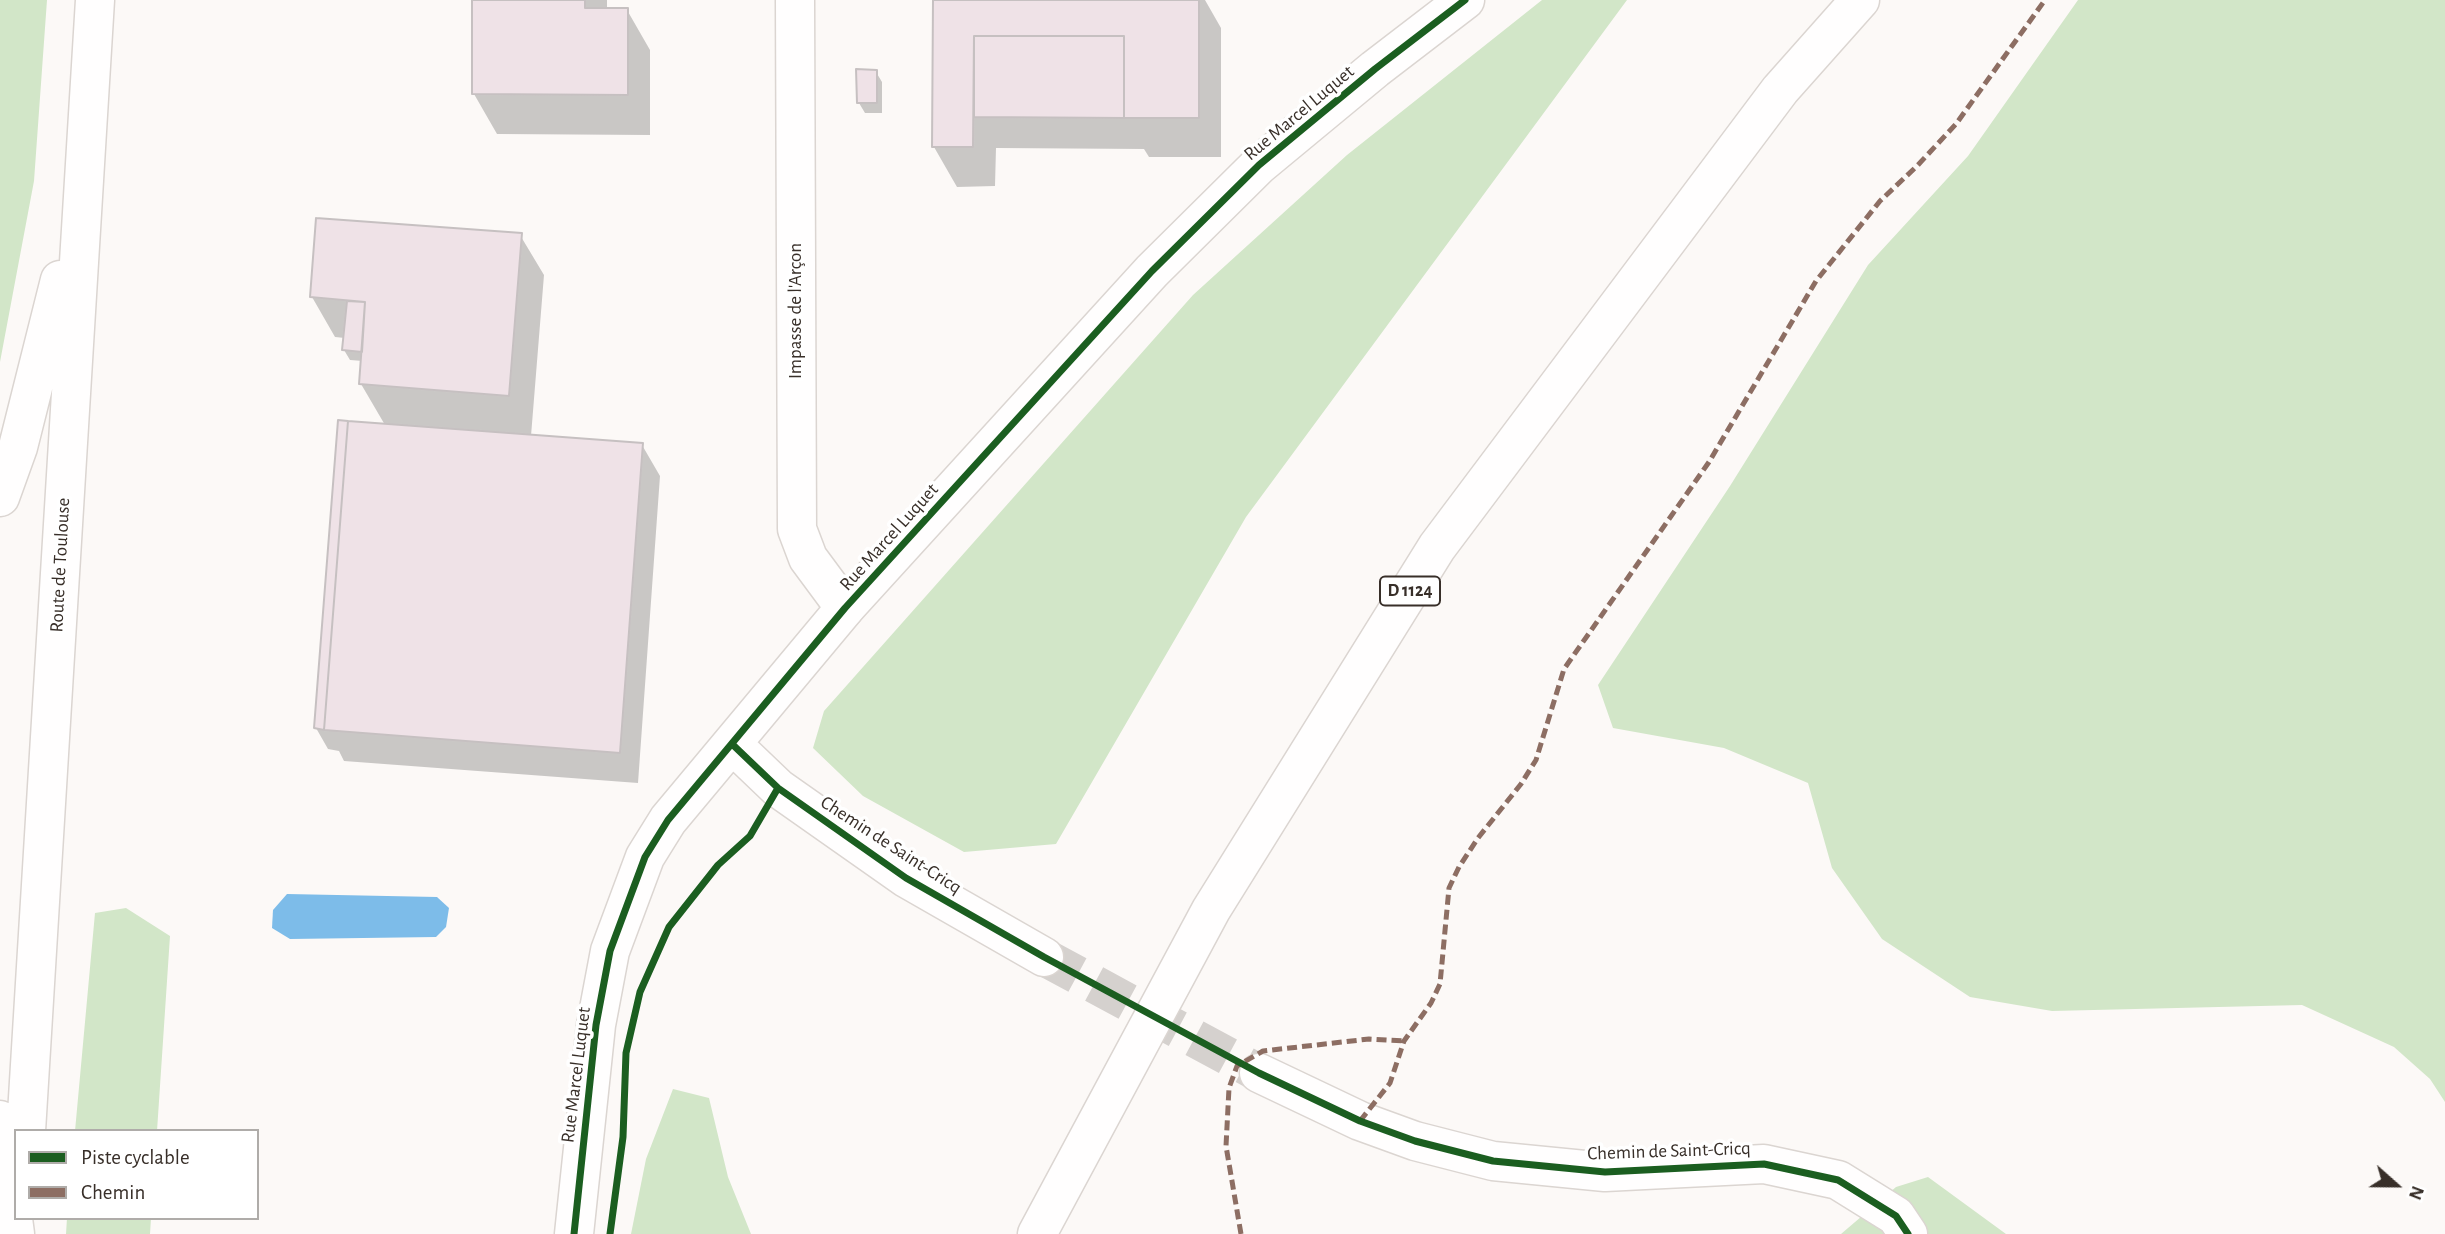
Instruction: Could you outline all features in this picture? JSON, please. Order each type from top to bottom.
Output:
[{"type":"main road","name":"Route de Toulouse","points":[[26,1129],[95,0]]},
{"type":"main road","name":"Impasse de l'Arçon","points":[[795,0],[797,529],[808,558],[845,608]]},
{"type":"main road","name":"Rue Marcel Luquet","points":[[574,1234],[596,1025],[610,951],[645,857],[668,820],[845,608],[1152,271],[1259,165],[1465,0]]},
{"type":"main road","name":"D 1124","points":[[1037,1234],[1211,910],[1437,547],[1780,90],[1860,0]]},
{"type":"main road","points":[[0,497],[18,447],[83,186]]},
{"type":"main road","name":"Chemin de Saint-Cricq","points":[[732,744],[778,788],[906,878],[1044,957]]},
{"type":"main road","name":"Chemin de Saint-Cricq","points":[[1259,1073],[1360,1121],[1415,1141],[1493,1161],[1605,1172],[1764,1164],[1838,1180],[1896,1216],[1908,1234]]},
{"type":"main road","points":[[0,1120],[14,1214]]},
{"type":"green space","points":[[0,0],[47,0],[34,181],[0,362]]},
{"type":"green space","points":[[1542,0],[1627,0],[1246,517],[1056,844],[964,852],[863,796],[813,748],[824,711],[1193,295],[1347,155]]},
{"type":"green space","points":[[2078,0],[2445,0],[2445,1102],[2430,1079],[2394,1047],[2302,1005],[2052,1011],[1970,997],[1882,939],[1832,868],[1808,783],[1724,748],[1613,728],[1598,685],[1730,486],[1868,265],[1968,156]]},
{"type":"green space","points":[[126,908],[170,936],[157,1129],[75,1129],[95,913]]},
{"type":"green space","points":[[673,1089],[709,1098],[728,1177],[751,1234],[631,1234],[646,1159]]},
{"type":"green space","points":[[1928,1177],[2006,1234],[1841,1234],[1896,1187]]},
{"type":"green space","points":[[67,1220],[151,1220],[150,1234],[66,1234]]},
{"type":"water","points":[[287,894],[437,897],[449,908],[446,927],[436,937],[290,939],[272,928],[273,910]]},
{"type":"building","points":[[472,0],[585,0],[585,8],[628,8],[628,95],[472,94]]},
{"type":"building","points":[[933,0],[1199,0],[1199,118],[1124,118],[1124,36],[974,36],[973,147],[932,147]]},
{"type":"building","points":[[974,36],[1124,36],[1124,118],[974,117]]},
{"type":"building","points":[[856,69],[877,70],[877,103],[857,103]]},
{"type":"building","points":[[316,218],[522,233],[509,396],[359,384],[365,302],[310,297]]},
{"type":"building","points":[[347,301],[365,302],[362,352],[342,350]]},
{"type":"building","points":[[338,420],[348,421],[324,730],[314,728]]},
{"type":"building","points":[[348,421],[643,443],[620,753],[324,730]]},
{"type":"tunnel","points":[[1044,957],[1259,1073]]},
{"type":"marked path","points":[[1360,1121],[1390,1083],[1404,1041],[1431,1003],[1440,984],[1449,888],[1478,838],[1521,784],[1536,760],[1564,669],[1709,462],[1816,281],[1880,201],[1956,124],[2045,0]]},
{"type":"marked path","points":[[1241,1234],[1226,1146],[1229,1088],[1237,1066],[1263,1051],[1369,1039],[1404,1041]]},
{"type":"cycle path","points":[[574,1234],[596,1025],[610,951],[645,857],[668,820],[845,608],[1152,271],[1259,165],[1375,69],[1465,0]]},
{"type":"cycle path","points":[[732,744],[778,788],[906,878],[1044,957],[1259,1073],[1360,1121],[1415,1141],[1493,1161],[1605,1172],[1764,1164],[1838,1180],[1896,1216],[1908,1234]]},
{"type":"cycle path","points":[[610,1234],[623,1137],[626,1053],[640,992],[669,927],[718,865],[750,836],[778,788]]}]
